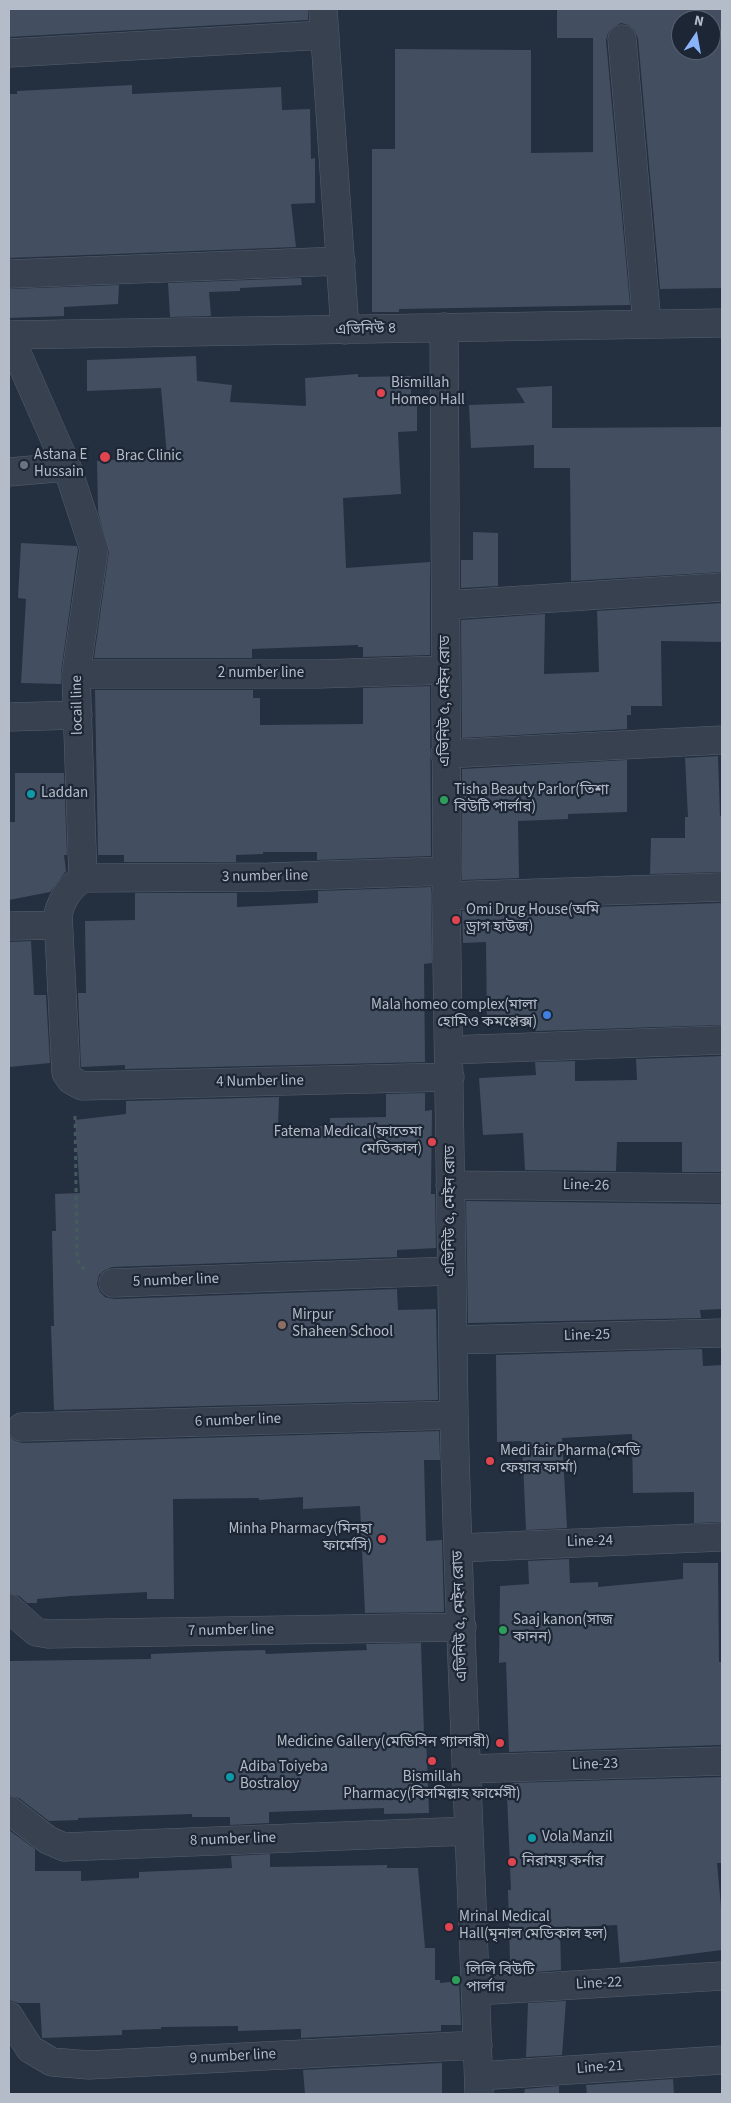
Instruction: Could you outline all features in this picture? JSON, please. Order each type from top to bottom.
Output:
[{"type":"street","points":[[9,53],[324,22],[345,330]]},
{"type":"street","points":[[622,39],[647,324]]},
{"type":"street","points":[[9,274],[341,261]]},
{"type":"street","name":"এভিনিউ ৪","points":[[9,335],[722,323]]},
{"type":"street","name":"এভিনিউ ৫, মেইন রোড","points":[[444,327],[446,884],[450,1077],[451,1271],[458,1548],[479,2085]]},
{"type":"street","name":"locail line","points":[[9,335],[67,467],[94,549],[76,674],[83,878]]},
{"type":"street","points":[[9,472],[67,467]]},
{"type":"street","points":[[446,605],[722,587]]},
{"type":"street","name":"2 number line","points":[[76,674],[319,674],[445,670]]},
{"type":"street","points":[[9,717],[78,715]]},
{"type":"street","points":[[446,754],[722,740]]},
{"type":"street","name":"3 number line","points":[[83,878],[270,877],[446,884],[722,887]]},
{"type":"street","points":[[73,1082],[66,1073],[58,914],[63,897],[71,886],[83,878]]},
{"type":"street","points":[[9,926],[58,925]]},
{"type":"street","points":[[449,1050],[722,1040]]},
{"type":"street","name":"4 Number line","points":[[73,1082],[82,1086],[450,1077]]},
{"type":"street","name":"Line-26","points":[[450,1185],[722,1188]]},
{"type":"street","name":"5 number line","points":[[112,1283],[451,1271]]},
{"type":"street","name":"Line-25","points":[[453,1340],[722,1333]]},
{"type":"street","name":"6 number line","points":[[22,1427],[454,1416]]},
{"type":"street","name":"Line-24","points":[[458,1548],[722,1537]]},
{"type":"street","name":"7 number line","points":[[9,1608],[36,1632],[48,1634],[462,1627]]},
{"type":"street","name":"Line-23","points":[[467,1769],[722,1761]]},
{"type":"street","name":"8 number line","points":[[9,1810],[48,1840],[64,1846],[469,1831]]},
{"type":"street","name":"Line-22","points":[[476,1992],[722,1976]]},
{"type":"street","name":"9 number line","points":[[9,2016],[30,2049],[52,2062],[80,2064],[478,2045]]},
{"type":"street","name":"Line-21","points":[[479,2085],[722,2060]]},
{"type":"path","points":[[73,1082],[77,1253],[79,1264],[100,1279],[112,1283]]},
{"type":"building","points":[[9,9],[308,9],[308,20],[9,37]]},
{"type":"building","points":[[557,9],[722,9],[722,288],[660,289],[638,38],[634,30],[628,25],[621,23],[613,27],[608,33],[606,40],[630,305],[399,309],[399,312],[372,312],[372,149],[395,149],[395,49],[531,50],[531,153],[593,152],[593,38],[557,38]]},
{"type":"building","points":[[132,85],[132,94],[281,87],[282,110],[310,109],[311,159],[315,158],[315,203],[291,204],[296,247],[9,258],[9,94],[17,94],[17,91]]},
{"type":"building","points":[[301,278],[302,285],[240,288],[240,291],[209,292],[211,316],[170,317],[168,283]]},
{"type":"building","points":[[119,285],[118,304],[64,307],[64,316],[9,318],[9,289]]},
{"type":"building","points":[[196,356],[197,381],[232,385],[230,402],[306,406],[305,378],[358,374],[358,377],[411,376],[411,406],[417,405],[417,431],[398,432],[401,494],[343,498],[346,568],[430,562],[430,655],[363,657],[363,647],[358,647],[358,645],[252,649],[252,658],[94,658],[109,551],[98,512],[97,461],[167,456],[161,388],[87,391],[87,360]]},
{"type":"building","points":[[552,386],[552,428],[722,427],[722,572],[571,581],[570,468],[534,468],[534,445],[471,448],[469,405],[525,403],[516,388]]},
{"type":"building","points":[[473,532],[498,533],[498,586],[461,588],[461,560],[473,560]]},
{"type":"building","points":[[21,543],[77,546],[61,684],[21,683],[26,599],[18,598]]},
{"type":"building","points":[[722,603],[722,642],[661,641],[662,706],[631,706],[631,715],[627,715],[627,729],[462,738],[461,620],[545,614],[544,674],[599,672],[597,611]]},
{"type":"building","points":[[430,686],[431,856],[317,860],[317,852],[263,852],[263,854],[236,855],[236,862],[124,862],[124,855],[98,855],[95,690],[253,690],[253,698],[260,698],[260,725],[363,724],[363,688]]},
{"type":"building","points":[[718,756],[720,816],[722,816],[722,872],[650,874],[651,838],[685,838],[685,817],[688,817],[685,758]]},
{"type":"building","points":[[627,760],[627,812],[568,814],[568,819],[518,821],[519,878],[462,880],[462,769]]},
{"type":"building","points":[[15,773],[64,773],[67,855],[64,855],[66,871],[50,892],[9,900],[9,822],[15,822]]},
{"type":"building","points":[[431,887],[432,963],[424,964],[425,1062],[125,1069],[125,1065],[81,1067],[78,993],[86,993],[85,921],[135,920],[135,893],[237,893],[237,907],[318,903],[318,891]]},
{"type":"building","points":[[722,903],[722,1025],[535,1031],[535,1021],[487,1024],[486,942],[463,943],[462,911]]},
{"type":"building","points":[[31,941],[34,995],[46,995],[50,1063],[9,1067],[9,942]]},
{"type":"building","points":[[722,1056],[722,1172],[682,1172],[682,1142],[617,1142],[616,1171],[525,1170],[523,1133],[483,1135],[479,1078],[536,1075],[535,1062],[575,1061],[575,1081],[637,1080],[636,1059]]},
{"type":"building","points":[[425,1093],[425,1111],[432,1110],[431,1194],[435,1194],[436,1248],[397,1250],[397,1257],[112,1267],[99,1275],[97,1284],[100,1292],[105,1297],[114,1299],[397,1289],[398,1310],[436,1309],[438,1400],[54,1410],[51,1326],[54,1326],[52,1231],[56,1231],[55,1194],[80,1193],[75,1120],[126,1114],[126,1101],[279,1097],[278,1127],[330,1126],[330,1118],[386,1117],[386,1094]]},
{"type":"building","points":[[466,1201],[722,1204],[722,1309],[700,1310],[701,1318],[468,1323]]},
{"type":"building","points":[[702,1349],[703,1366],[722,1365],[722,1522],[694,1523],[694,1492],[633,1493],[632,1434],[562,1438],[567,1528],[526,1530],[522,1441],[497,1442],[496,1355]]},
{"type":"building","points":[[439,1431],[440,1460],[424,1460],[426,1541],[442,1540],[444,1612],[365,1613],[360,1506],[303,1509],[303,1497],[259,1500],[259,1498],[173,1499],[174,1599],[147,1599],[147,1592],[37,1599],[37,1603],[27,1603],[19,1596],[9,1593],[9,1435],[14,1440],[22,1443]]},
{"type":"building","points":[[569,1559],[570,1583],[598,1582],[598,1587],[683,1579],[683,1563],[718,1563],[719,1662],[722,1662],[722,1745],[509,1752],[506,1662],[499,1663],[500,1586],[529,1584],[528,1561]]},
{"type":"building","points":[[421,1643],[429,1813],[384,1814],[384,1808],[269,1812],[269,1823],[230,1825],[230,1817],[192,1817],[192,1814],[78,1818],[78,1820],[49,1821],[19,1798],[9,1795],[9,1661],[151,1659],[151,1654],[227,1651],[265,1650],[266,1654],[367,1650],[366,1644]]},
{"type":"building","points":[[722,1777],[722,1863],[717,1863],[722,1918],[722,1950],[620,1963],[617,1925],[560,1928],[561,1970],[521,1973],[521,1960],[510,1961],[508,1890],[511,1890],[507,1795],[510,1795],[509,1783]]},
{"type":"building","points":[[9,1830],[35,1849],[35,1871],[81,1871],[81,1881],[139,1878],[139,1872],[232,1868],[231,1856],[270,1854],[270,1867],[387,1865],[387,1868],[418,1868],[425,1948],[435,1948],[435,1980],[440,1980],[440,1983],[459,1981],[461,2025],[441,2025],[441,2031],[301,2038],[301,2029],[238,2031],[238,2026],[161,2027],[161,2029],[122,2030],[122,2035],[42,2038],[40,2003],[18,2003],[9,2000]]},
{"type":"building","points":[[566,2001],[562,2055],[526,2057],[528,2003]]},
{"type":"building","points":[[442,2063],[442,2094],[305,2094],[303,2070]]},
{"type":"building","points":[[673,2079],[674,2094],[587,2094],[586,2085]]},
{"type":"building","points":[[559,2086],[559,2094],[524,2094],[525,2089]]},
{"type":"place","name":"Bismillah Homeo Hall","points":[[381,393]]},
{"type":"place","name":"Brac Clinic","points":[[105,457]]},
{"type":"place","name":"Astana E Hussain","points":[[24,465]]},
{"type":"place","name":"Laddan","points":[[31,794]]},
{"type":"place","name":"Tisha Beauty Parlor(তিশা বিউটি পার্লার)","points":[[444,800]]},
{"type":"place","name":"Omi Drug House(অমি ড্রাগ হাউজ)","points":[[456,920]]},
{"type":"place","name":"Mala homeo complex(মালা হোমিও কমপ্লেক্স)","points":[[547,1015]]},
{"type":"place","name":"Fatema Medical(ফাতেমা মেডিকাল)","points":[[432,1142]]},
{"type":"place","name":"Mirpur Shaheen School","points":[[282,1325]]},
{"type":"place","name":"Medi fair Pharma(মেডি ফেয়ার ফার্মা)","points":[[490,1461]]},
{"type":"place","name":"Minha Pharmacy(মিনহা ফার্মেসি)","points":[[382,1539]]},
{"type":"place","name":"Saaj kanon(সাজ কানন)","points":[[503,1630]]},
{"type":"place","name":"Medicine Gallery(মেডিসিন গ্যালারী)","points":[[500,1743]]},
{"type":"place","name":"Bismillah Pharmacy(বিসমিল্লাহ ফার্মেসী)","points":[[432,1761]]},
{"type":"place","name":"Adiba Toiyeba Bostraloy","points":[[230,1777]]},
{"type":"place","name":"Vola Manzil","points":[[532,1838]]},
{"type":"place","name":"নিরাময় কর্নার","points":[[512,1862]]},
{"type":"place","name":"Mrinal Medical Hall(মৃনাল মেডিকাল হল)","points":[[449,1927]]},
{"type":"place","name":"লিলি বিউটি পার্লার","points":[[456,1980]]}]
